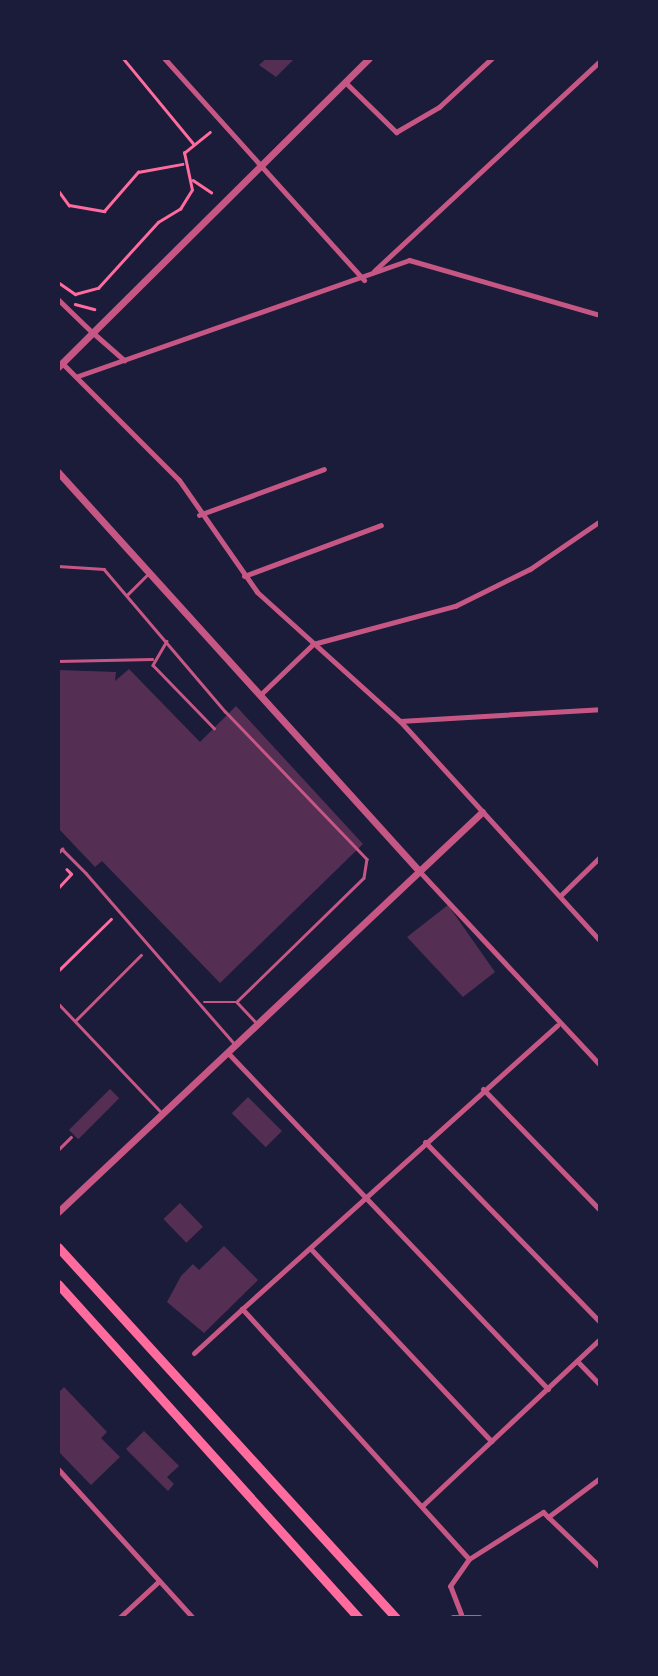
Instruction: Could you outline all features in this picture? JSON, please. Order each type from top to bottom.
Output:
[{"type":"highway","points":[[58,1247],[396,1618]]},
{"type":"highway","points":[[58,1284],[359,1618]]},
{"type":"street","points":[[164,58],[364,280]]},
{"type":"street","points":[[369,58],[347,84],[60,365],[78,376],[178,480],[244,576],[313,644],[400,721],[600,941]]},
{"type":"street","points":[[347,84],[396,132],[439,107],[492,58]]},
{"type":"street","points":[[364,280],[598,62],[590,58]]},
{"type":"street","points":[[78,376],[364,280],[409,260],[425,261],[600,315]]},
{"type":"street","points":[[58,299],[124,360]]},
{"type":"street","points":[[199,514],[324,468]]},
{"type":"street","points":[[58,471],[557,1025],[600,1065]]},
{"type":"street","points":[[260,695],[313,644],[455,606],[530,569],[600,521]]},
{"type":"street","points":[[244,576],[381,525]]},
{"type":"street","points":[[400,721],[600,709]]},
{"type":"street","points":[[58,1213],[421,873],[482,812]]},
{"type":"street","points":[[561,895],[600,856]]},
{"type":"street","points":[[194,1353],[483,1089],[557,1025]]},
{"type":"street","points":[[228,1053],[548,1389]]},
{"type":"street","points":[[483,1089],[600,1210]]},
{"type":"street","points":[[425,1142],[600,1322]]},
{"type":"street","points":[[310,1248],[491,1441]]},
{"type":"street","points":[[242,1309],[469,1559]]},
{"type":"street","points":[[422,1506],[600,1339]]},
{"type":"street","points":[[578,1362],[600,1385]]},
{"type":"street","points":[[58,1469],[193,1618]]},
{"type":"street","points":[[548,1517],[600,1478]]},
{"type":"street","points":[[461,1614],[450,1586],[469,1559],[543,1512],[600,1567]]},
{"type":"street","points":[[119,1618],[159,1581]]},
{"type":"street","points":[[453,1618],[461,1614],[479,1618]]},
{"type":"lane","points":[[58,566],[98,566],[367,859],[364,878],[237,1002],[204,1002]]},
{"type":"lane","points":[[127,595],[149,573]]},
{"type":"lane","points":[[58,661],[152,659],[167,641]]},
{"type":"lane","points":[[152,659],[214,728]]},
{"type":"lane","points":[[58,845],[204,1002],[236,1045]]},
{"type":"lane","points":[[58,853],[62,849]]},
{"type":"lane","points":[[75,1021],[141,955]]},
{"type":"lane","points":[[237,1002],[258,1025]]},
{"type":"lane","points":[[58,1003],[163,1114]]},
{"type":"lane","points":[[58,1150],[71,1137]]},
{"type":"path","points":[[123,58],[193,143]]},
{"type":"path","points":[[58,190],[76,208],[104,211],[138,172],[181,164],[193,143],[210,132]]},
{"type":"path","points":[[181,164],[193,180],[211,192]]},
{"type":"path","points":[[58,282],[82,294],[98,288],[158,222],[180,209],[193,180]]},
{"type":"path","points":[[82,294],[83,302]]},
{"type":"path","points":[[72,306],[83,302]]},
{"type":"path","points":[[83,302],[94,309]]},
{"type":"path","points":[[58,888],[71,874],[67,870]]},
{"type":"path","points":[[58,971],[111,919]]},
{"type":"building","points":[[267,58],[295,58],[276,77],[259,65]]},
{"type":"building","points":[[129,669],[200,742],[236,706],[363,844],[220,983],[102,861],[95,867],[58,828],[58,670],[116,672],[115,681]]},
{"type":"building","points":[[448,905],[495,972],[463,997],[407,937]]},
{"type":"building","points":[[110,1089],[119,1098],[78,1139],[69,1130]]},
{"type":"building","points":[[248,1097],[282,1131],[266,1147],[232,1113]]},
{"type":"building","points":[[180,1203],[203,1227],[186,1243],[163,1219]]},
{"type":"building","points":[[224,1246],[258,1280],[204,1333],[167,1302],[181,1276],[193,1264],[199,1270]]},
{"type":"building","points":[[64,1387],[107,1432],[101,1438],[120,1457],[91,1485],[58,1451],[58,1393]]},
{"type":"building","points":[[144,1431],[179,1466],[167,1477],[174,1484],[168,1491],[126,1449]]}]
